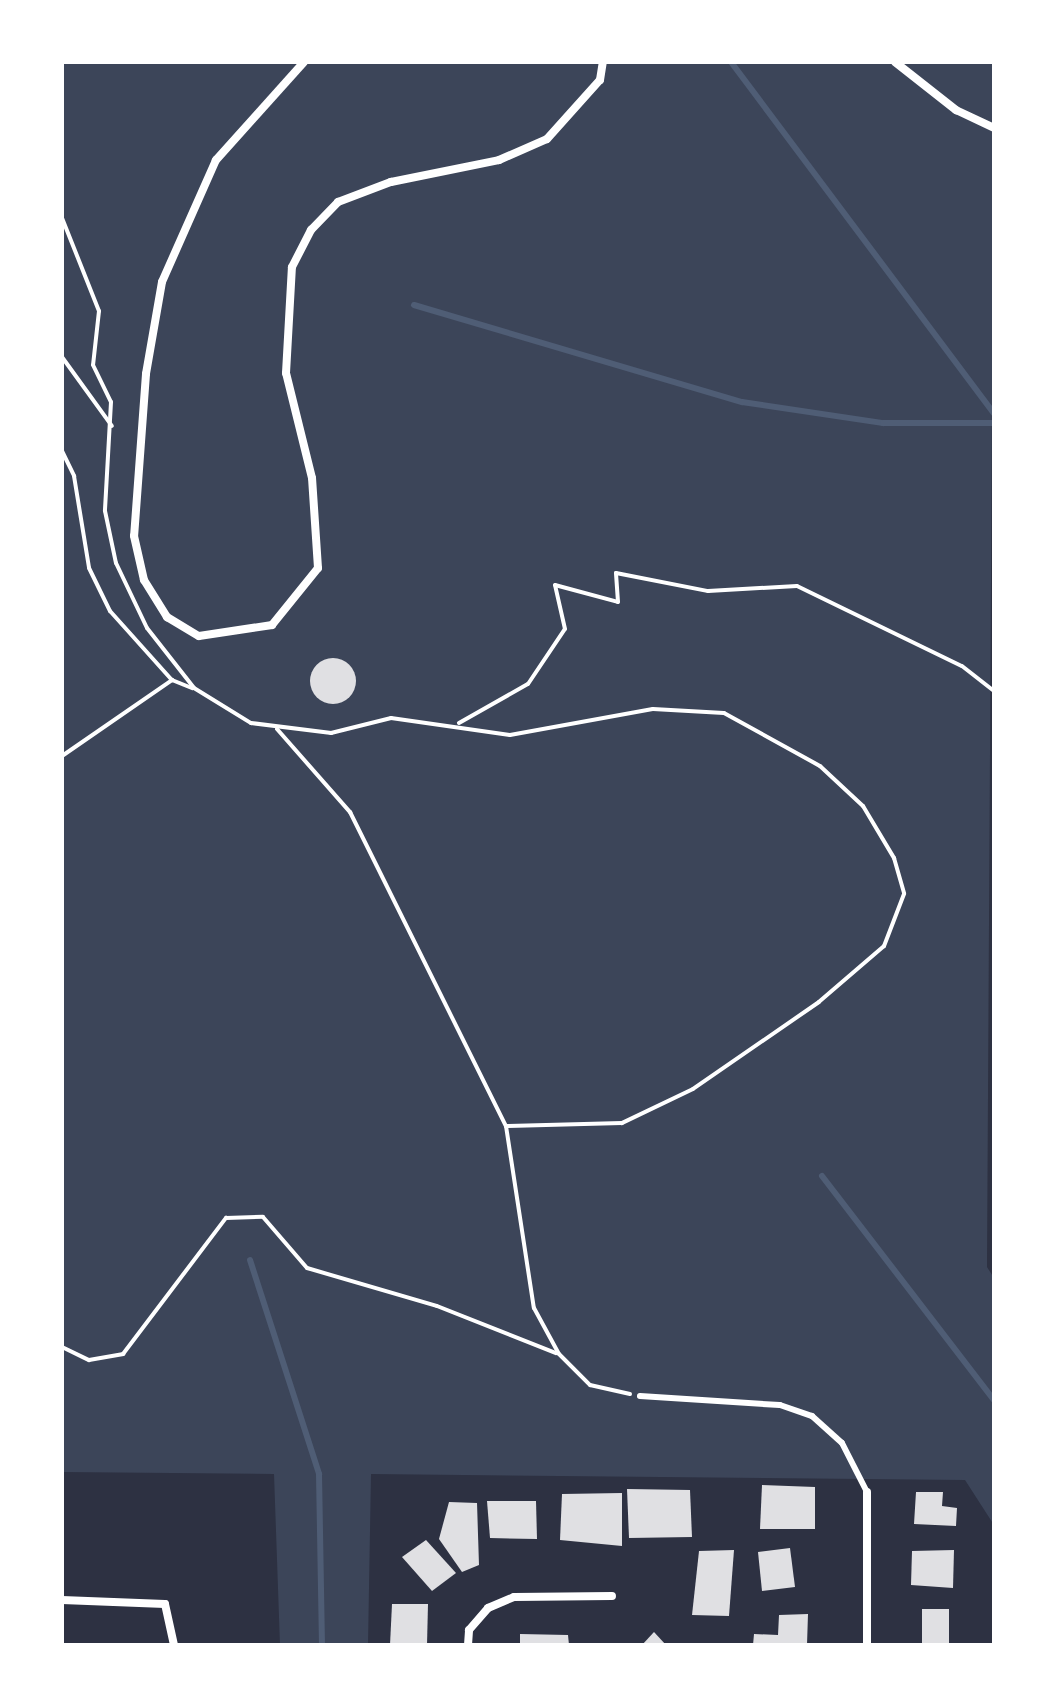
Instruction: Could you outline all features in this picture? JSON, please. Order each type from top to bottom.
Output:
[{"type":"street","points":[[304,62],[216,160],[162,282],[134,536],[144,580],[167,617],[199,636],[272,625],[318,568],[312,478],[286,373],[292,267],[311,230],[338,202],[391,182],[499,160],[547,139],[600,80],[603,62]]},
{"type":"street","points":[[895,62],[956,110],[994,128]]},
{"type":"street","points":[[867,1492],[867,1645]]},
{"type":"street","points":[[468,1645],[469,1630],[488,1608],[514,1597],[612,1596]]},
{"type":"street","points":[[62,1600],[165,1604],[174,1645]]},
{"type":"lane","points":[[640,1396],[780,1405],[812,1416],[842,1443],[867,1492]]},
{"type":"path","points":[[62,218],[99,311],[93,365],[111,402],[114,428],[62,357]]},
{"type":"path","points":[[62,451],[74,476],[89,568],[110,611],[172,680],[194,688]]},
{"type":"path","points":[[457,725],[528,684],[565,629],[555,585],[618,602],[616,573],[708,591],[797,586],[962,666],[994,691]]},
{"type":"path","points":[[62,756],[172,680]]},
{"type":"path","points":[[506,1126],[622,1123],[693,1089],[819,1002],[884,946],[904,894],[894,858],[863,806],[820,766],[724,713],[653,709],[510,735],[457,725],[391,718],[331,733],[276,727],[350,812],[506,1126],[534,1308],[559,1354],[590,1385],[640,1396]]},
{"type":"path","points":[[62,1347],[89,1360],[123,1354],[226,1218],[263,1217],[307,1268],[437,1306],[559,1354]]},
{"type":"shaded area","points":[[62,62],[994,62],[987,1267],[994,1278],[994,1525],[965,1480],[371,1474],[368,1645],[280,1645],[274,1474],[62,1472]]},
{"type":"building","points":[[333,658],[342,659],[349,665],[355,672],[355,690],[349,697],[342,703],[333,704],[324,703],[317,697],[311,690],[310,681],[311,672],[317,665],[324,659]]},
{"type":"building","points":[[762,1485],[815,1487],[815,1529],[760,1529]]},
{"type":"building","points":[[627,1489],[690,1490],[692,1537],[629,1538]]},
{"type":"building","points":[[916,1492],[943,1492],[942,1506],[957,1508],[956,1526],[914,1524]]},
{"type":"building","points":[[622,1493],[622,1546],[560,1540],[562,1494]]},
{"type":"building","points":[[487,1501],[536,1501],[537,1539],[490,1538]]},
{"type":"building","points":[[449,1502],[477,1503],[479,1565],[462,1572],[439,1539]]},
{"type":"building","points":[[426,1540],[456,1573],[432,1591],[402,1557]]},
{"type":"building","points":[[790,1548],[795,1587],[762,1591],[758,1552]]},
{"type":"building","points":[[734,1550],[729,1616],[692,1615],[699,1551]]},
{"type":"building","points":[[954,1550],[953,1588],[911,1585],[912,1551]]},
{"type":"building","points":[[392,1604],[428,1604],[427,1645],[390,1645]]},
{"type":"building","points":[[922,1609],[949,1609],[949,1645],[922,1645]]},
{"type":"building","points":[[808,1614],[807,1645],[753,1645],[754,1634],[778,1635],[779,1615]]},
{"type":"building","points":[[654,1632],[666,1645],[642,1645]]},
{"type":"building","points":[[520,1634],[568,1635],[569,1645],[520,1645]]},
{"type":"waterway","points":[[731,62],[994,413]]},
{"type":"waterway","points":[[414,305],[742,402],[883,423],[994,423]]},
{"type":"waterway","points":[[822,1176],[994,1400]]},
{"type":"waterway","points":[[250,1260],[319,1474],[322,1645]]}]
